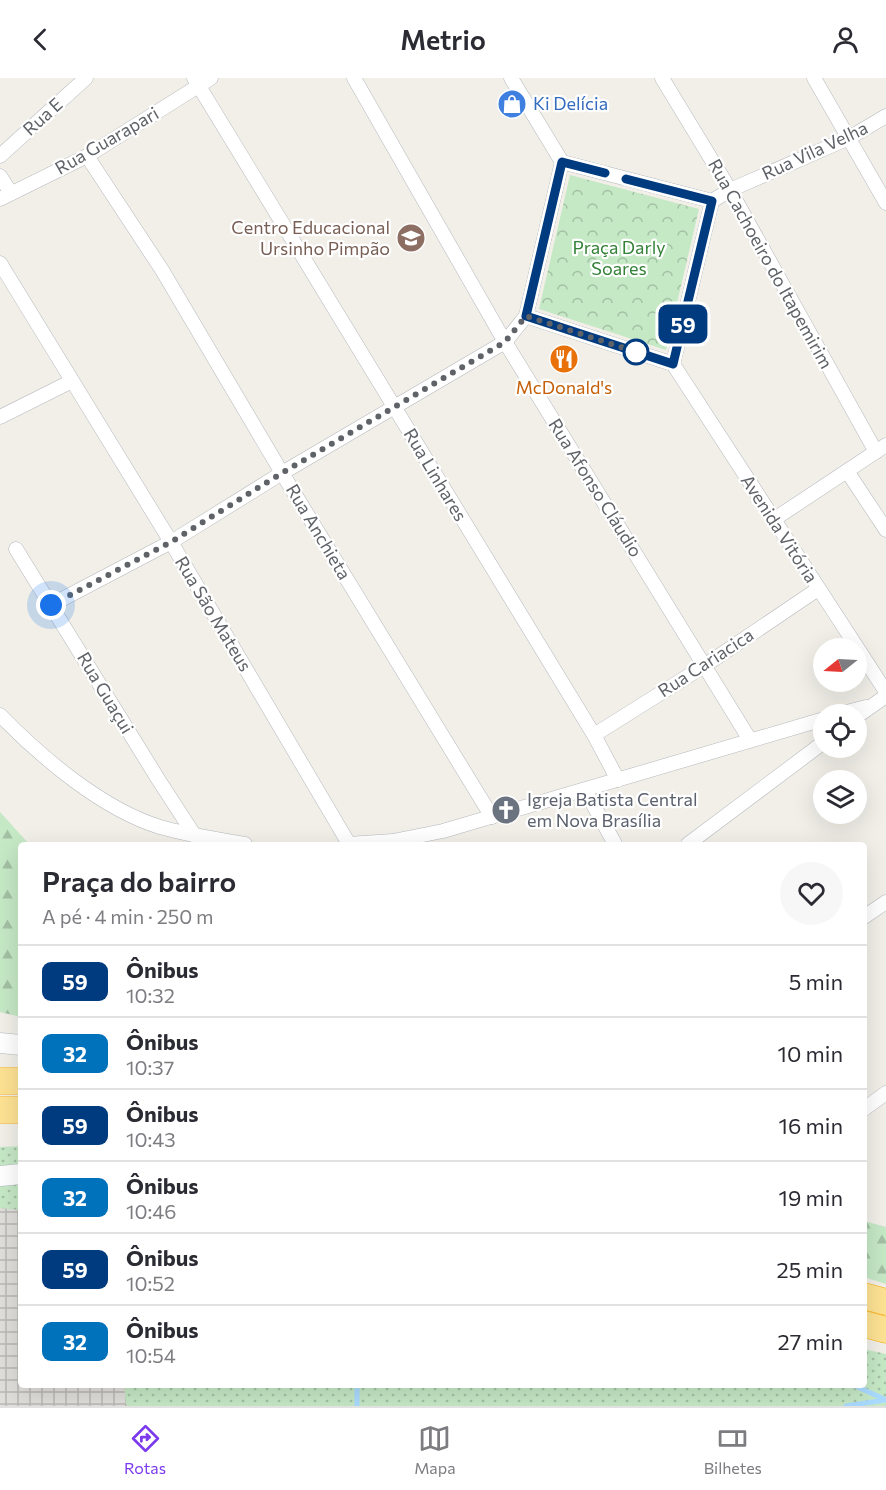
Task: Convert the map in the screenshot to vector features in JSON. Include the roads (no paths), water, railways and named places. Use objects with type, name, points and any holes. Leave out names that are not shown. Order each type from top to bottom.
[{"type":"highway","points":[[0,1081],[18,1081]]},
{"type":"highway","points":[[0,1110],[18,1110]]},
{"type":"highway","points":[[867,1297],[886,1302]]},
{"type":"highway","points":[[867,1325],[886,1330]]},
{"type":"street","name":"Rua E","points":[[0,156],[86,78]]},
{"type":"street","name":"Rua Afonso Cláudio","points":[[354,78],[505,342],[750,740]]},
{"type":"street","points":[[51,605],[171,542],[282,473],[505,342],[526,316],[562,162],[512,78]]},
{"type":"street","name":"Rua Cachoeiro do Itapemirim","points":[[662,78],[881,449]]},
{"type":"street","points":[[814,78],[886,203]]},
{"type":"street","name":"Rua Guarapari","points":[[5,196],[87,156],[201,81]]},
{"type":"street","name":"Rua Linhares","points":[[201,81],[394,408],[594,735],[618,780]]},
{"type":"street","name":"Rua Vila Velha","points":[[712,201],[730,190],[849,138],[886,116]]},
{"type":"street","name":"Rua Anchieta","points":[[87,156],[162,270],[282,473],[492,817]]},
{"type":"street","points":[[526,316],[673,364],[712,201],[562,162]]},
{"type":"street","points":[[0,176],[5,196]]},
{"type":"street","name":"Rua São Mateus","points":[[0,263],[171,542],[348,842]]},
{"type":"street","name":"Avenida Vitória","points":[[673,364],[886,694]]},
{"type":"street","points":[[0,417],[72,381]]},
{"type":"street","points":[[773,520],[881,449]]},
{"type":"street","points":[[847,471],[886,530]]},
{"type":"street","name":"Rua Guaçui","points":[[16,549],[195,836]]},
{"type":"street","name":"Rua Cariacica","points":[[594,735],[704,666],[818,589]]},
{"type":"street","points":[[867,709],[886,694]]},
{"type":"street","points":[[867,707],[871,706]]},
{"type":"street","points":[[0,715],[62,771],[120,810],[158,826],[195,836],[232,842]]},
{"type":"street","points":[[378,842],[443,831],[813,721]]},
{"type":"street","points":[[691,842],[813,750]]},
{"type":"street","points":[[585,790],[614,842]]},
{"type":"street","points":[[867,915],[886,902]]},
{"type":"street","points":[[0,1043],[18,1045]]},
{"type":"street","points":[[867,1107],[886,1093]]},
{"type":"street","points":[[0,1176],[18,1174]]},
{"type":"waterway","points":[[357,1388],[357,1406]]},
{"type":"waterway","points":[[860,1388],[884,1399]]},
{"type":"waterway","points":[[846,1406],[886,1400]]},
{"type":"place","name":"Ki Delícia","points":[[512,104]]},
{"type":"place","name":"Centro Educacional Ursinho Pimpão","points":[[411,238]]},
{"type":"place","name":"McDonald's","points":[[564,359]]},
{"type":"place","name":"Igreja Batista Central em Nova Brasília","points":[[506,810]]},
{"type":"park label","name":"Praça Darly Soares","points":[[619,258]]}]
